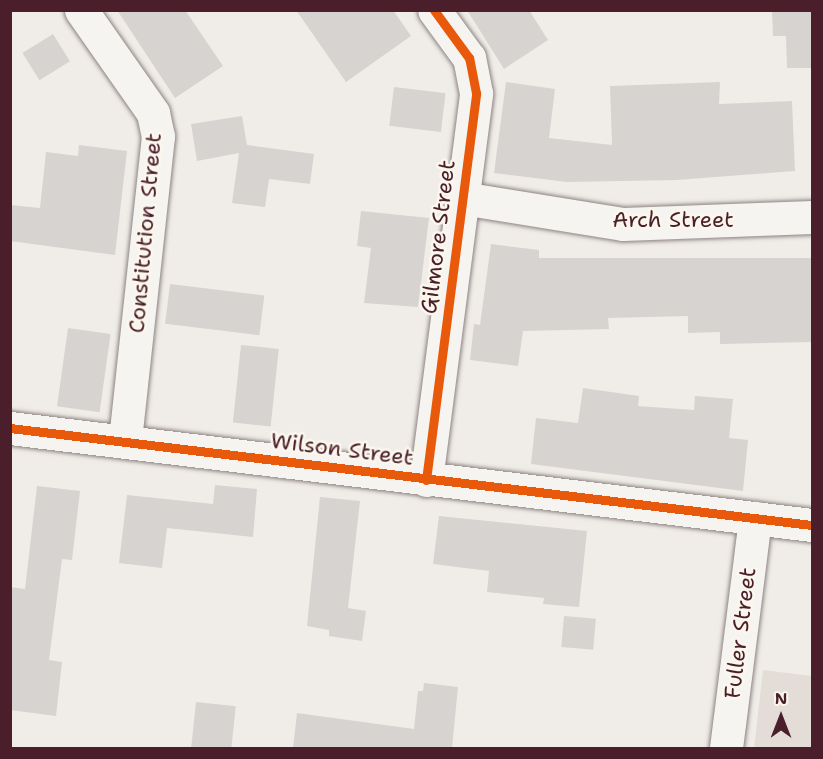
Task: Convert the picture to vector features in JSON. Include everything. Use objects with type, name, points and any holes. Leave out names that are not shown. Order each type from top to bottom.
[{"type":"street","name":"Constitution Street","points":[[81,10],[153,113],[158,136],[125,441]]},
{"type":"street","name":"Gilmore Street","points":[[426,480],[476,78],[469,58],[434,10]]},
{"type":"street","name":"Arch Street","points":[[462,198],[623,224],[813,217]]},
{"type":"street","name":"Wilson Street","points":[[10,428],[813,525]]},
{"type":"street","name":"Fuller Street","points":[[726,748],[755,518]]},
{"type":"shaded area","points":[[763,670],[812,676],[812,748],[754,748]]},
{"type":"building","points":[[117,10],[185,10],[223,66],[175,98]]},
{"type":"building","points":[[296,10],[393,10],[411,36],[346,82]]},
{"type":"building","points":[[467,10],[529,10],[548,40],[504,69]]},
{"type":"building","points":[[772,10],[813,10],[813,68],[787,68],[786,36],[773,36]]},
{"type":"building","points":[[53,34],[70,61],[39,80],[22,53]]},
{"type":"building","points":[[506,82],[555,89],[549,138],[612,145],[610,86],[720,82],[719,104],[792,101],[795,171],[677,180],[567,182],[494,173]]},
{"type":"building","points":[[394,87],[446,93],[441,132],[389,126]]},
{"type":"building","points":[[242,116],[247,145],[314,154],[310,184],[269,179],[265,207],[232,203],[239,153],[197,161],[191,124]]},
{"type":"building","points":[[79,145],[127,151],[115,255],[10,241],[10,205],[40,208],[46,152],[78,156]]},
{"type":"building","points":[[361,211],[429,218],[418,307],[364,303],[371,248],[357,246]]},
{"type":"building","points":[[491,244],[539,250],[539,258],[813,258],[813,342],[720,344],[720,332],[688,333],[688,316],[608,318],[609,329],[523,331],[518,366],[470,360],[474,324],[480,325]]},
{"type":"building","points":[[170,284],[264,296],[259,335],[165,324]]},
{"type":"building","points":[[68,328],[111,334],[100,412],[57,406]]},
{"type":"building","points":[[241,345],[279,349],[271,427],[233,423]]},
{"type":"building","points":[[583,388],[639,396],[638,406],[694,410],[695,396],[733,399],[729,438],[748,440],[743,491],[531,464],[536,418],[578,423]]},
{"type":"building","points":[[215,485],[257,489],[253,537],[167,528],[162,568],[119,563],[127,495],[213,504]]},
{"type":"building","points":[[37,486],[80,491],[72,560],[62,559],[49,660],[62,662],[56,716],[10,710],[10,587],[25,589]]},
{"type":"building","points":[[320,497],[360,501],[348,608],[366,611],[362,641],[329,636],[329,630],[307,626]]},
{"type":"building","points":[[439,516],[587,531],[579,607],[543,604],[544,598],[487,592],[489,571],[433,564]]},
{"type":"building","points":[[564,616],[596,619],[593,650],[561,647]]},
{"type":"building","points":[[424,683],[458,687],[452,748],[293,748],[297,713],[414,729],[418,691],[423,691]]},
{"type":"building","points":[[196,702],[236,706],[231,748],[191,748]]},
{"type":"cycle path","points":[[426,480],[476,93],[469,58],[434,10]]},
{"type":"cycle path","points":[[10,428],[812,525]]}]
